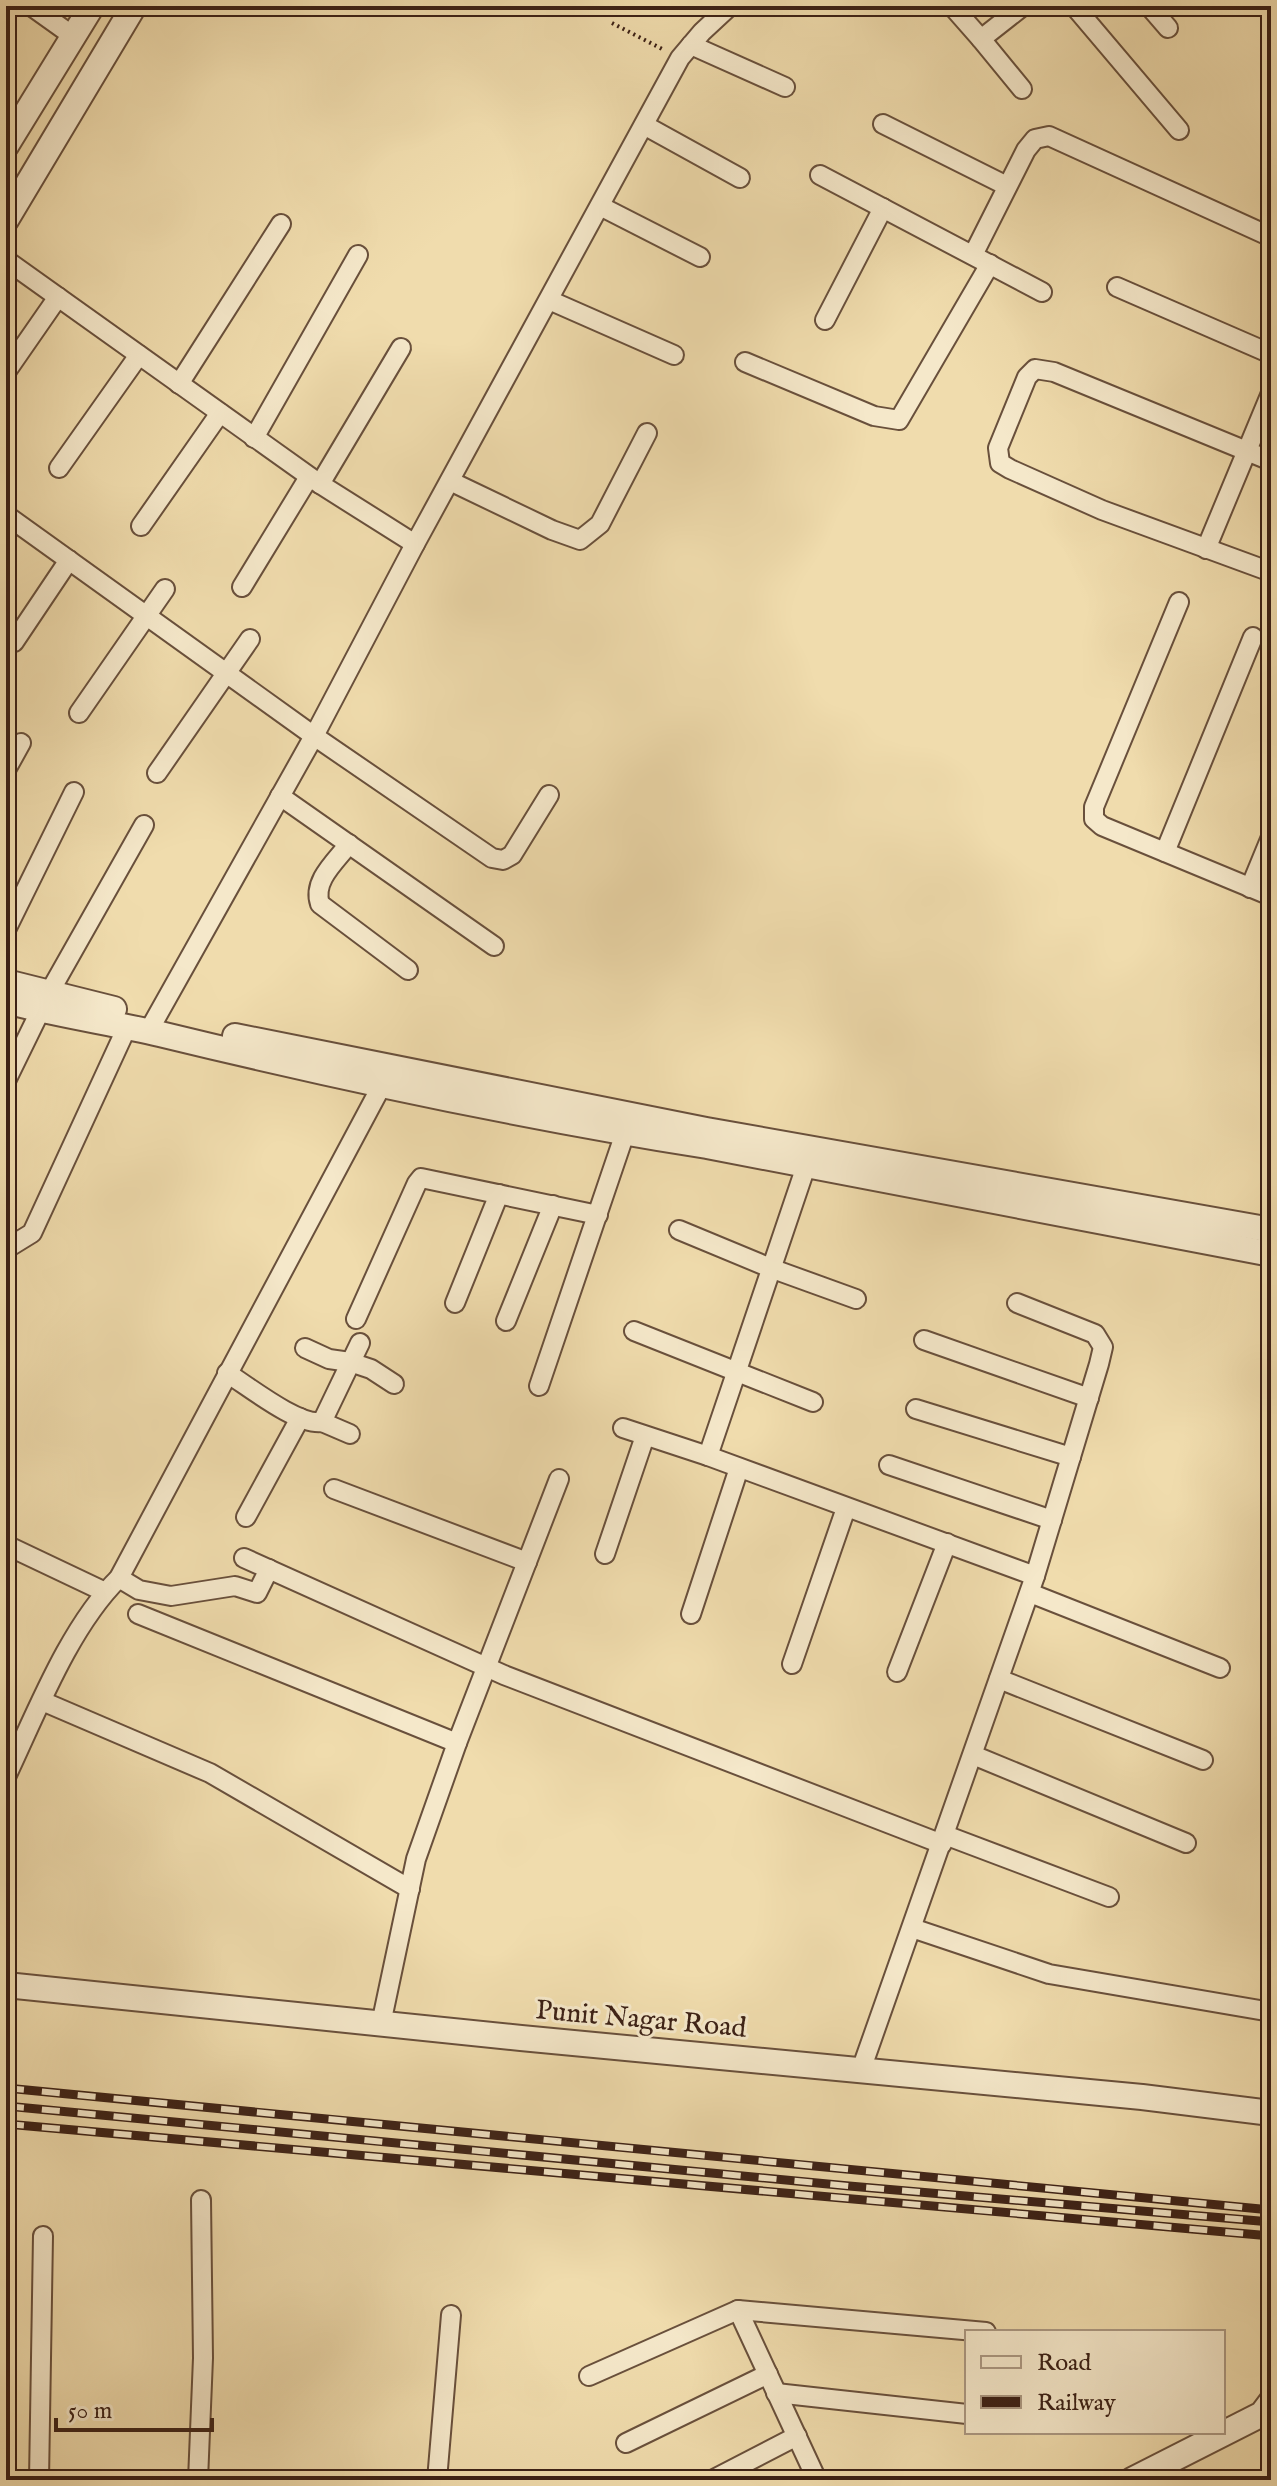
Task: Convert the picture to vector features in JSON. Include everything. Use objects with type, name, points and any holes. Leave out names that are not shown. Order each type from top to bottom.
[{"type":"street","points":[[31,6],[73,36]]},
{"type":"street","points":[[6,146],[92,6]]},
{"type":"street","points":[[6,220],[134,6]]},
{"type":"street","points":[[6,1249],[32,1233],[144,1026],[314,736],[415,544],[686,51],[730,6]]},
{"type":"street","points":[[952,6],[1022,89]]},
{"type":"street","points":[[981,39],[1023,6]]},
{"type":"street","points":[[1074,6],[1179,130]]},
{"type":"street","points":[[1149,6],[1168,28]]},
{"type":"street","points":[[686,51],[785,87]]},
{"type":"street","points":[[883,124],[1007,186]]},
{"type":"street","points":[[644,125],[740,178]]},
{"type":"street","points":[[973,255],[1026,150],[1035,139],[1049,136],[1271,237]]},
{"type":"street","points":[[820,175],[1042,292]]},
{"type":"street","points":[[600,206],[700,257]]},
{"type":"street","points":[[825,320],[883,208]]},
{"type":"street","points":[[179,384],[281,224]]},
{"type":"street","points":[[254,438],[358,255]]},
{"type":"street","points":[[6,260],[314,481],[415,544]]},
{"type":"street","points":[[745,362],[874,416],[899,420],[990,264]]},
{"type":"street","points":[[1117,287],[1271,354]]},
{"type":"street","points":[[6,372],[58,297]]},
{"type":"street","points":[[549,300],[674,355]]},
{"type":"street","points":[[242,587],[401,348]]},
{"type":"street","points":[[59,468],[139,355]]},
{"type":"street","points":[[1271,461],[1054,372],[1035,369],[1027,377],[998,448],[1000,463],[1010,469],[1102,510],[1271,572]]},
{"type":"street","points":[[1206,549],[1271,393]]},
{"type":"street","points":[[141,526],[220,413]]},
{"type":"street","points":[[450,481],[552,530],[580,540],[600,524],[647,433]]},
{"type":"street","points":[[6,515],[314,736],[492,858],[503,860],[512,855],[549,795]]},
{"type":"street","points":[[14,642],[69,560]]},
{"type":"street","points":[[79,713],[165,589]]},
{"type":"street","points":[[1179,602],[1094,807],[1094,819],[1102,826],[1271,896]]},
{"type":"street","points":[[1165,852],[1253,637]]},
{"type":"street","points":[[157,773],[250,639]]},
{"type":"street","points":[[6,770],[21,743]]},
{"type":"street","points":[[6,930],[74,792]]},
{"type":"street","points":[[280,796],[494,946]]},
{"type":"street","points":[[6,1081],[45,1002],[144,825]]},
{"type":"street","points":[[1250,888],[1271,837]]},
{"type":"street","points":[[349,844],[320,882],[316,893],[320,904],[408,970]]},
{"type":"street","points":[[6,982],[45,1002]]},
{"type":"street","points":[[6,1001],[45,1002],[384,1076],[625,1133],[1271,1254]]},
{"type":"street","points":[[384,1076],[692,1127],[1271,1230]]},
{"type":"street","points":[[6,1777],[85,1619],[119,1578],[384,1076]]},
{"type":"street","points":[[539,1386],[625,1133]]},
{"type":"street","points":[[708,1456],[806,1166]]},
{"type":"street","points":[[356,1319],[421,1178],[598,1215]]},
{"type":"street","points":[[455,1303],[499,1194]]},
{"type":"street","points":[[506,1321],[553,1205]]},
{"type":"street","points":[[679,1230],[856,1299]]},
{"type":"street","points":[[861,2070],[1032,1584],[1103,1347],[1095,1334],[1017,1303]]},
{"type":"street","points":[[634,1331],[813,1402]]},
{"type":"street","points":[[924,1340],[1089,1398]]},
{"type":"street","points":[[322,1422],[360,1343]]},
{"type":"street","points":[[305,1348],[329,1359],[371,1369],[394,1384]]},
{"type":"street","points":[[227,1373],[300,1418],[312,1423],[322,1422],[350,1434]]},
{"type":"street","points":[[916,1409],[1071,1457]]},
{"type":"street","points":[[246,1517],[300,1418]]},
{"type":"street","points":[[623,1428],[947,1543],[1220,1668]]},
{"type":"street","points":[[605,1554],[645,1436]]},
{"type":"street","points":[[889,1465],[1052,1520]]},
{"type":"street","points":[[691,1614],[739,1468]]},
{"type":"street","points":[[381,2024],[416,1859],[457,1743],[559,1479]]},
{"type":"street","points":[[334,1489],[527,1562]]},
{"type":"street","points":[[792,1664],[846,1508]]},
{"type":"street","points":[[897,1672],[947,1543]]},
{"type":"street","points":[[6,1545],[105,1592]]},
{"type":"street","points":[[244,1558],[504,1675],[943,1839],[1109,1897]]},
{"type":"street","points":[[119,1578],[139,1590],[171,1596],[235,1586],[257,1593],[269,1569]]},
{"type":"street","points":[[159,1594],[147,1618],[457,1743]]},
{"type":"street","points":[[999,1679],[1203,1760]]},
{"type":"street","points":[[42,1701],[210,1773],[410,1889]]},
{"type":"street","points":[[973,1755],[1186,1843]]},
{"type":"street","points":[[912,1928],[1049,1974],[1271,2012]]},
{"type":"street","name":"Punit Nagar Road","points":[[6,1985],[1142,2097],[1271,2113]]},
{"type":"street","points":[[198,2480],[203,2358],[201,2200]]},
{"type":"street","points":[[39,2480],[43,2236]]},
{"type":"street","points":[[738,2310],[817,2480]]},
{"type":"street","points":[[589,2376],[738,2310],[965,2330]]},
{"type":"street","points":[[437,2480],[451,2315]]},
{"type":"street","points":[[626,2443],[768,2374]]},
{"type":"street","points":[[776,2393],[965,2414]]},
{"type":"street","points":[[1225,2433],[1262,2414],[1271,2402]]},
{"type":"street","points":[[1132,2480],[1223,2434]]},
{"type":"street","points":[[712,2480],[797,2436]]},
{"type":"path","points":[[612,23],[686,51]]},
{"type":"railway","points":[[6,2088],[1271,2210]]},
{"type":"railway","points":[[6,2106],[849,2186],[1271,2222]]},
{"type":"railway","points":[[6,2124],[1271,2236]]}]
